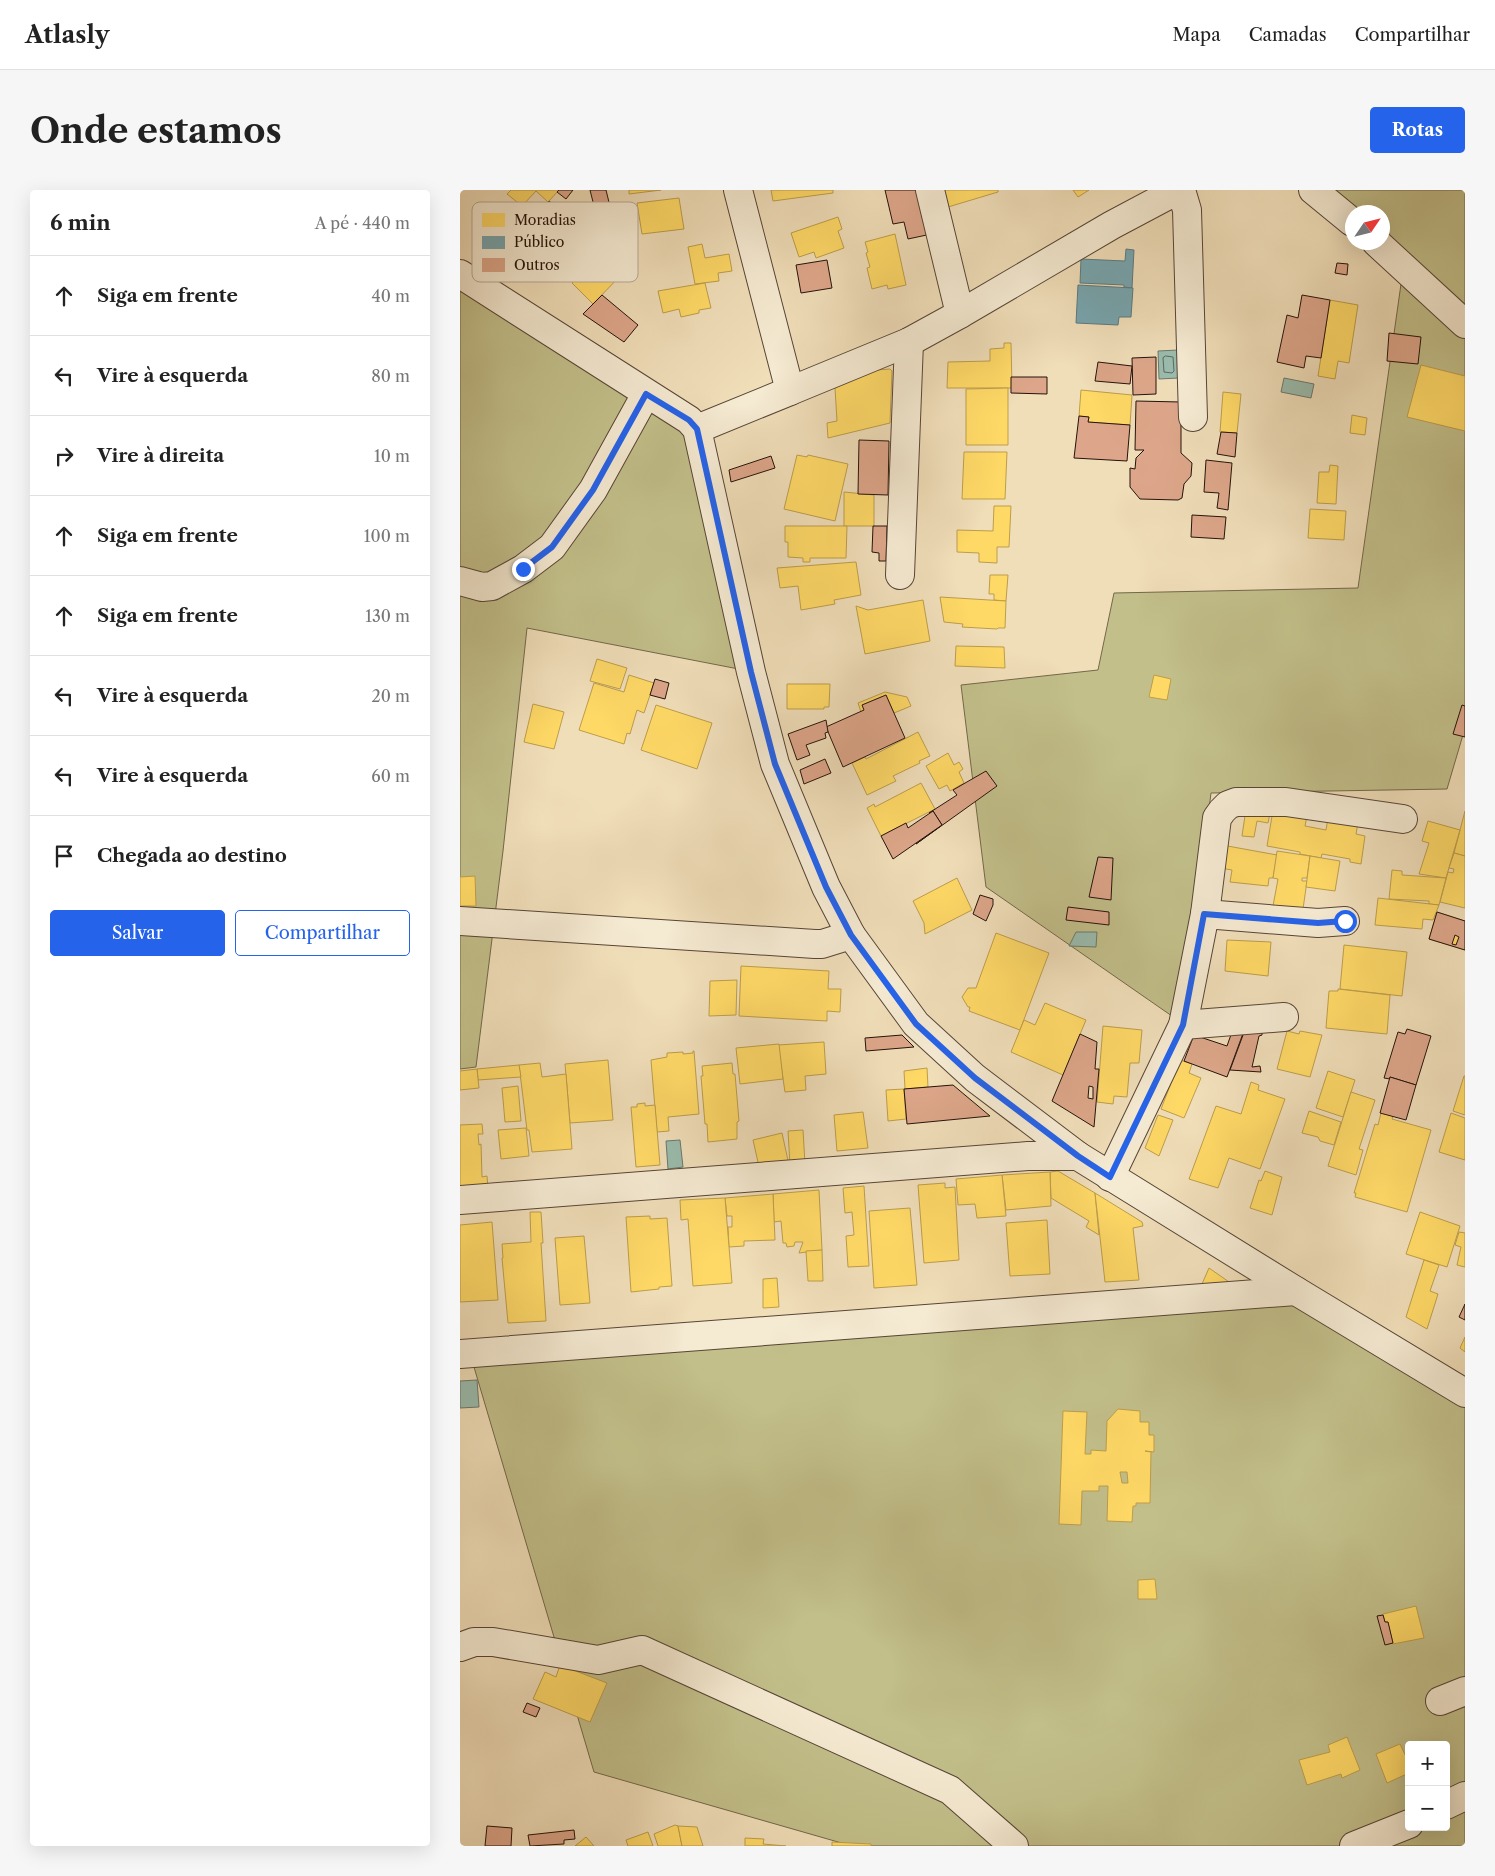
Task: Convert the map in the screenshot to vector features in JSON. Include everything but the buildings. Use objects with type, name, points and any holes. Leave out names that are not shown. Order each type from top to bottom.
[{"type":"street","points":[[738,190],[790,391]]},
{"type":"street","points":[[930,190],[960,314]]},
{"type":"street","points":[[697,429],[909,342],[1112,225],[1180,190],[1187,210],[1193,418]]},
{"type":"street","points":[[1312,190],[1345,216]]},
{"type":"street","points":[[1385,250],[1465,324]]},
{"type":"street","points":[[460,274],[472,282]]},
{"type":"street","points":[[472,282],[689,420],[697,429],[751,672],[775,764],[826,887],[851,935],[916,1024],[975,1078],[1078,1156],[1465,1393]]},
{"type":"street","points":[[900,575],[909,342]]},
{"type":"street","points":[[460,581],[471,585],[492,586],[523,569],[552,547],[593,490],[646,394]]},
{"type":"street","points":[[1110,1177],[1183,1025],[1204,914],[1217,818],[1222,811],[1228,805],[1236,802],[1286,802],[1403,819]]},
{"type":"street","points":[[1204,914],[1318,923],[1345,921]]},
{"type":"street","points":[[460,920],[815,944],[822,944],[851,935]]},
{"type":"street","points":[[1183,1025],[1284,1017]]},
{"type":"street","points":[[460,1200],[1028,1156],[1078,1156]]},
{"type":"street","points":[[460,1354],[1296,1291]]},
{"type":"street","points":[[460,1648],[474,1642],[493,1642],[598,1660],[642,1650],[950,1790],[1014,1846]]},
{"type":"street","points":[[1440,1701],[1465,1691]]},
{"type":"street","points":[[1450,1803],[1465,1796]]},
{"type":"street","points":[[1354,1846],[1405,1826]]},
{"type":"shaded area","points":[[1310,190],[1465,190],[1465,728],[1447,789],[1211,793],[1182,1023],[986,887],[961,685],[1098,670],[1114,593],[1358,588],[1402,277],[1387,250],[1390,250],[1390,205],[1345,205],[1345,208]]},
{"type":"shaded area","points":[[460,289],[695,430],[749,671],[527,628],[503,851],[476,1067],[460,1069]]},
{"type":"shaded area","points":[[1285,1292],[1465,1400],[1465,1846],[852,1846],[594,1772],[471,1357]]},
{"type":"water","points":[[1178,350],[1179,378],[1159,379],[1158,351]]},
{"type":"water","points":[[1284,378],[1314,384],[1311,398],[1281,392]]},
{"type":"water","points":[[1076,932],[1097,932],[1096,947],[1069,946]]},
{"type":"water","points":[[680,1140],[683,1167],[668,1169],[666,1141]]},
{"type":"water","points":[[477,1380],[479,1407],[460,1408],[460,1381]]},
{"type":"route","points":[[523,569],[552,547],[593,490],[646,394],[689,420],[700,436],[751,672],[775,764],[826,887],[851,935],[916,1024],[975,1078],[1078,1156],[1110,1177],[1183,1025],[1204,914],[1318,923],[1345,921]]}]
